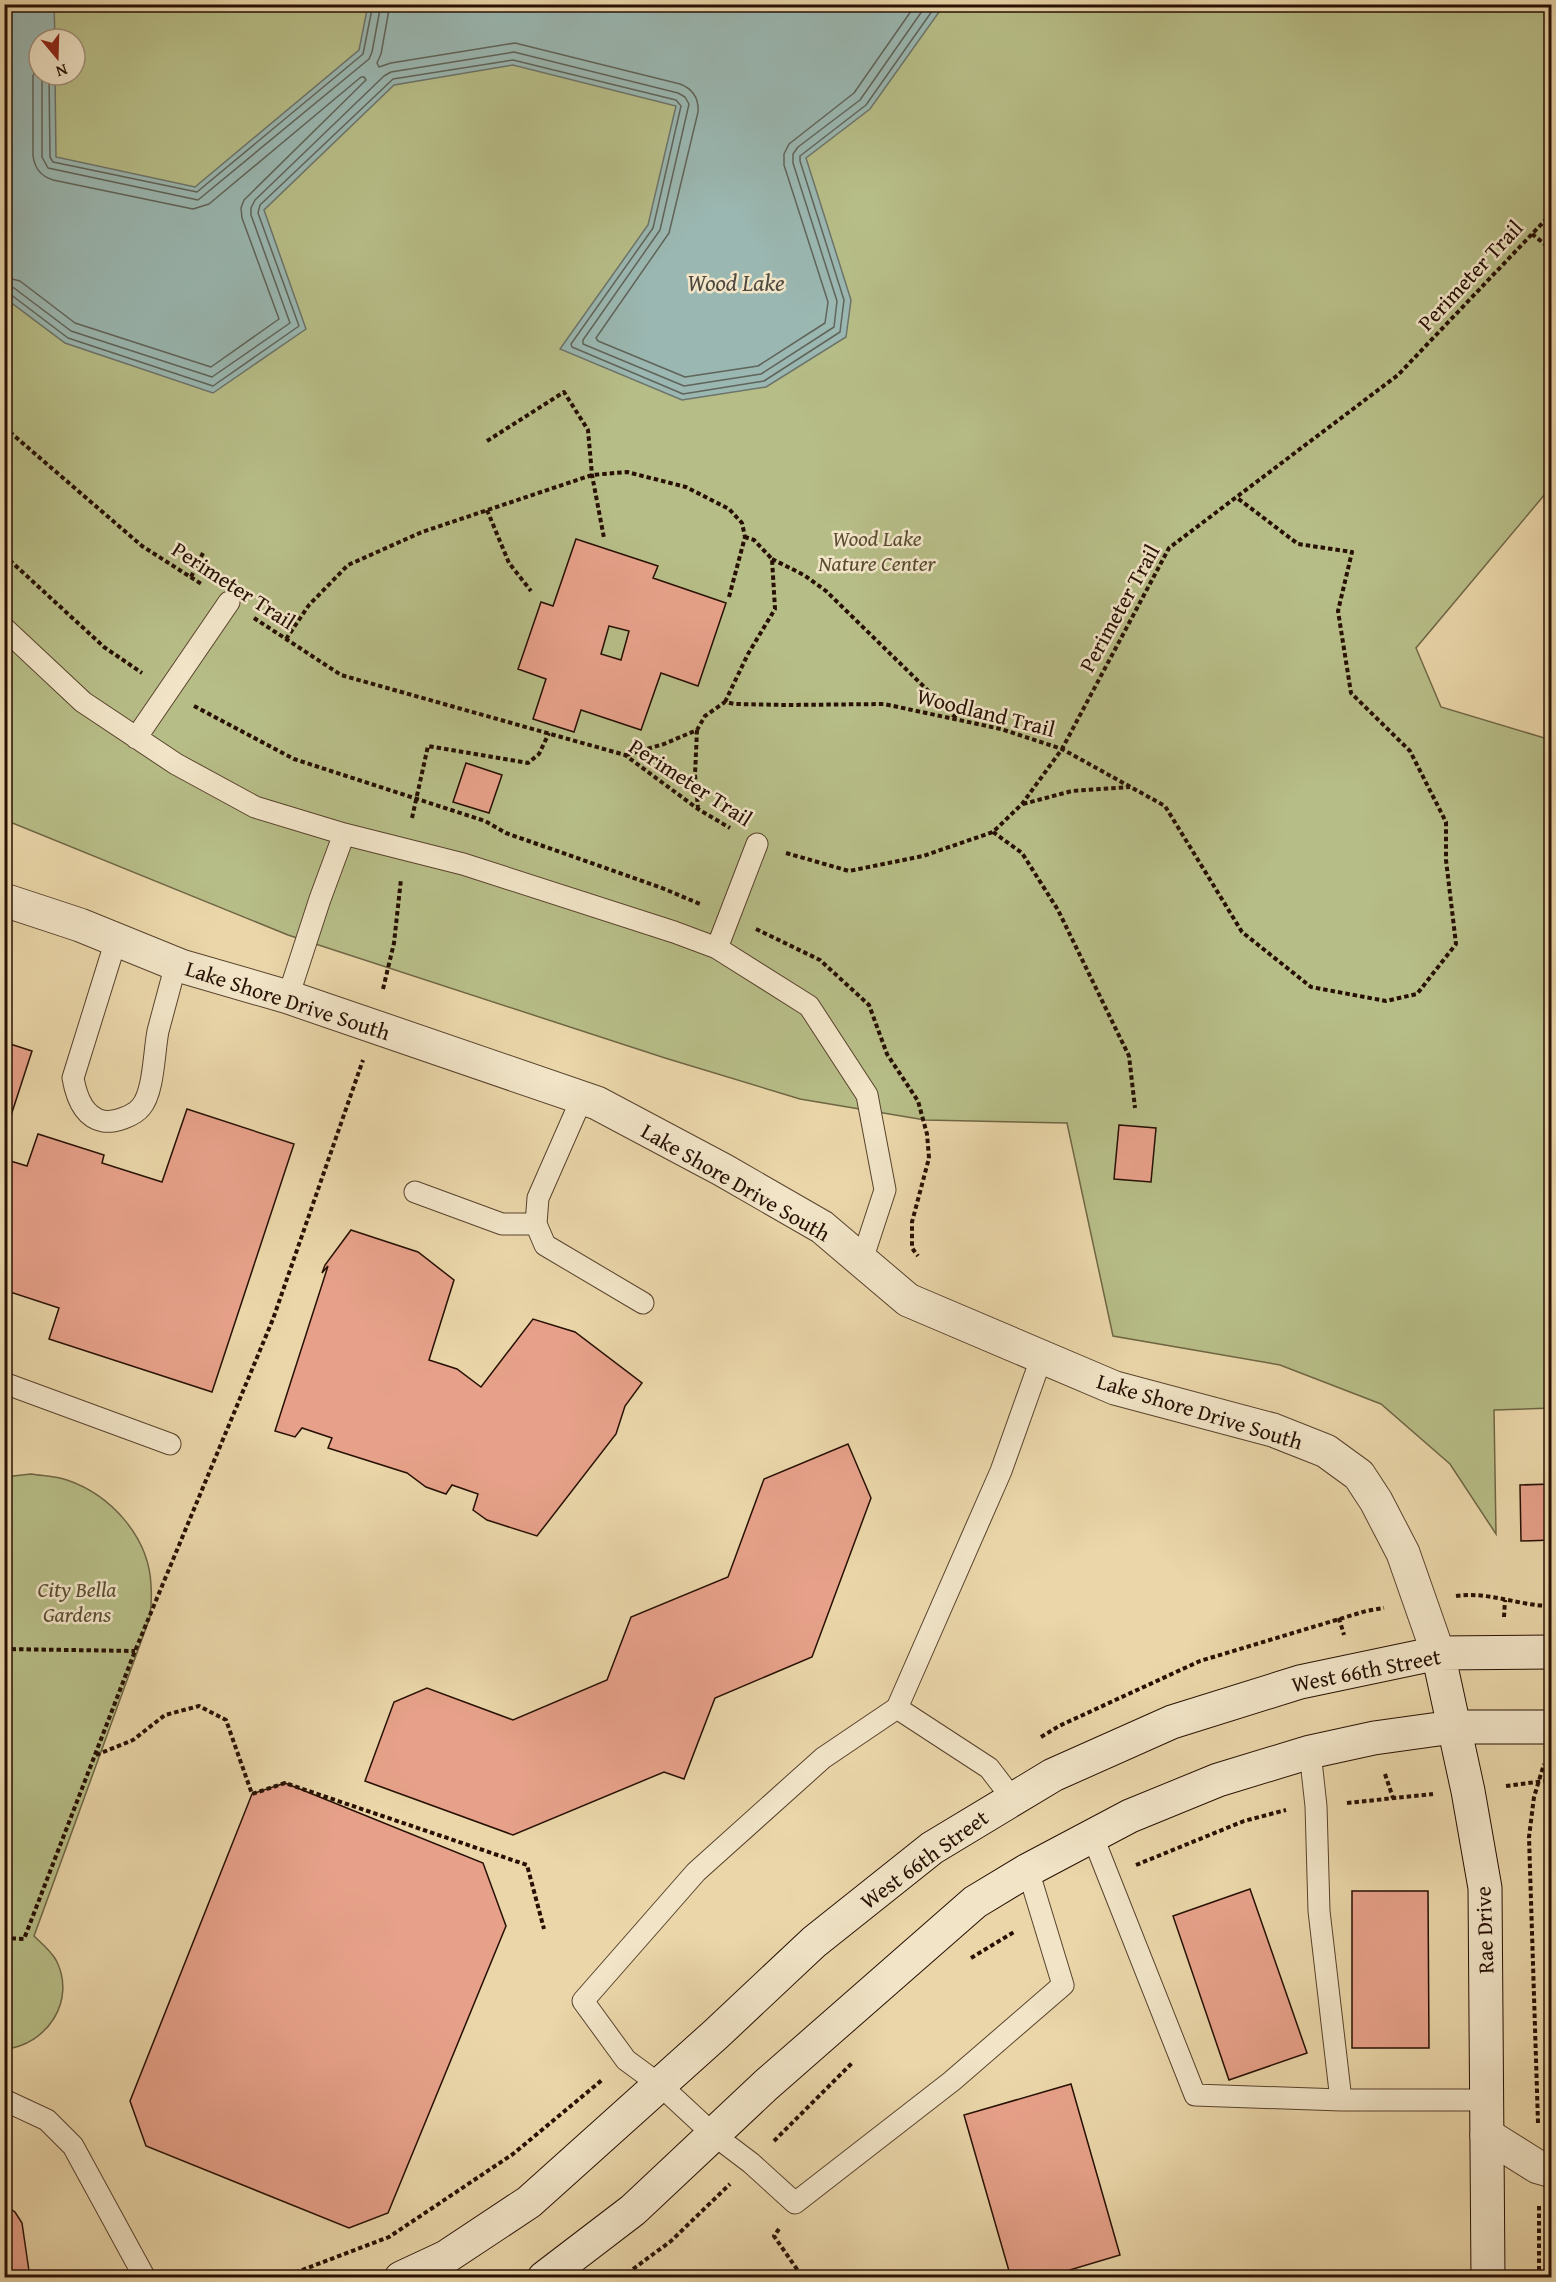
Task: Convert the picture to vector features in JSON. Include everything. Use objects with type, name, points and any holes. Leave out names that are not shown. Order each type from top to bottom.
[{"type":"main road","name":"Lake Shore Drive South","points":[[4,900],[80,925],[176,964],[288,997],[597,1103],[723,1170],[822,1227],[908,1299],[1115,1388],[1273,1430],[1326,1451],[1359,1475],[1376,1501],[1403,1553],[1438,1653],[1453,1727]]},
{"type":"main road","name":"West 66th Street","points":[[401,2277],[446,2256],[529,2202],[660,2085],[814,1942],[932,1848],[1053,1774],[1172,1722],[1300,1682],[1438,1653],[1551,1652]]},
{"type":"main road","points":[[544,2277],[633,2210],[766,2085],[975,1902],[1028,1870],[1130,1816],[1218,1780],[1311,1752],[1374,1738],[1453,1727],[1551,1727]]},
{"type":"main road","name":"Rae Drive","points":[[1453,1727],[1468,1791],[1485,1888],[1488,2277]]},
{"type":"main road","points":[[1487,2135],[1538,2167],[1551,2171]]},
{"type":"lane","points":[[136,738],[229,602]]},
{"type":"lane","points":[[4,628],[83,702],[176,765],[255,807],[344,834],[463,864],[674,932],[717,948],[809,1006],[867,1095],[885,1190],[862,1260]]},
{"type":"lane","points":[[288,997],[344,834]]},
{"type":"lane","points":[[717,948],[757,844]]},
{"type":"lane","points":[[116,940],[73,1078],[77,1099],[90,1114],[103,1121],[122,1119],[141,1108],[147,1096],[158,1033],[176,964]]},
{"type":"lane","points":[[582,1098],[538,1198],[536,1224],[545,1245],[643,1303]]},
{"type":"lane","points":[[415,1192],[502,1224],[536,1224]]},
{"type":"lane","points":[[1028,1870],[1063,1985],[952,2081],[795,2203],[751,2163],[714,2135],[660,2085],[626,2060],[583,2001],[696,1872],[823,1758],[897,1708],[1001,1471],[1042,1356]]},
{"type":"lane","points":[[4,1383],[170,1444]]},
{"type":"lane","points":[[897,1708],[989,1768],[1012,1798]]},
{"type":"lane","points":[[1311,1752],[1316,1806],[1319,1911],[1341,2100]]},
{"type":"lane","points":[[1092,1836],[1195,2095],[1341,2100],[1488,2100]]},
{"type":"lane","points":[[4,2100],[47,2120],[73,2146],[145,2277]]},
{"type":"path","name":"Perimeter Trail","points":[[4,426],[142,546],[342,675],[625,755],[698,808],[757,844],[849,871],[923,856],[993,832],[1022,804],[1062,749],[1169,548],[1398,375],[1551,213]]},
{"type":"path","points":[[1532,234],[1551,250]]},
{"type":"path","points":[[487,441],[564,392],[588,430],[592,475],[604,538]]},
{"type":"path","points":[[286,639],[309,605],[348,565],[422,532],[592,475],[627,472],[686,487],[729,509],[742,523],[745,537],[729,597]]},
{"type":"path","name":"Woodland Trail","points":[[725,702],[884,704],[1001,729],[1062,749],[1165,806],[1242,932],[1311,987],[1386,1001],[1417,994],[1456,944],[1446,860],[1446,822],[1410,751],[1351,693],[1338,611],[1352,552],[1298,544],[1236,497]]},
{"type":"path","points":[[487,510],[509,563],[531,591]]},
{"type":"path","points":[[745,537],[754,540],[772,559],[804,575],[826,591],[958,720]]},
{"type":"path","points":[[191,578],[203,553]]},
{"type":"path","points":[[698,808],[695,775],[697,730],[705,716],[725,702],[748,654],[775,609],[772,559]]},
{"type":"path","points":[[625,755],[664,744],[697,730]]},
{"type":"path","points":[[4,1938],[24,1939],[135,1651],[273,1319],[375,1026],[394,943],[405,850],[428,746],[528,763],[539,754],[549,734]]},
{"type":"path","points":[[1022,804],[1072,791],[1131,787]]},
{"type":"path","points":[[993,832],[1022,853],[1058,910],[1129,1056],[1135,1108]]},
{"type":"path","points":[[1474,1593],[1535,1606],[1551,1606]]},
{"type":"path","points":[[4,1650],[135,1651]]},
{"type":"path","points":[[95,1755],[133,1740],[165,1715],[199,1706],[226,1720],[252,1794],[285,1783],[527,1865],[544,1929]]},
{"type":"path","points":[[1519,1784],[1551,1780]]},
{"type":"path","points":[[1538,2128],[1529,1837],[1534,1797],[1540,1781]]},
{"type":"path","points":[[1110,1879],[1151,1858],[1245,1821],[1293,1808],[1424,1795]]},
{"type":"path","points":[[969,1959],[1042,1916]]},
{"type":"path","points":[[621,2277],[671,2241],[854,2061]]},
{"type":"path","points":[[795,2203],[774,2236],[803,2277]]},
{"type":"path","points":[[1539,2213],[1539,2277]]},
{"type":"green space","name":"Wood Lake Nature Center","points":[[4,5],[1551,5],[1551,487],[1416,648],[1441,707],[1551,740],[1551,1408],[1494,1410],[1496,1534],[1450,1464],[1381,1404],[1280,1365],[1113,1336],[1067,1123],[925,1120],[800,1099],[665,1058],[288,935],[5,820]]},
{"type":"green space","name":"City Bella Gardens","points":[[31,1474],[63,1479],[83,1487],[112,1507],[125,1520],[143,1550],[149,1567],[151,1601],[150,1617],[34,1936],[49,1950],[62,1975],[63,1990],[60,2005],[45,2030],[34,2039],[20,2046],[5,2049],[4,1477]]},
{"type":"water","name":"Wood Lake","points":[[4,5],[54,5],[55,27],[27,27],[27,87],[55,87],[56,157],[195,187],[359,50],[368,5],[944,5],[870,109],[806,158],[851,300],[846,337],[766,387],[682,400],[560,349],[648,225],[676,106],[513,65],[394,85],[264,210],[306,329],[213,393],[65,343],[5,298]]},
{"type":"building","points":[[576,539],[658,566],[653,578],[726,603],[698,686],[661,673],[641,730],[581,710],[574,732],[533,719],[546,679],[518,669],[541,602],[553,606]],"holes":[[[609,626],[629,631],[621,660],[601,654]]]},
{"type":"building","points":[[466,763],[502,775],[489,813],[453,802]]},
{"type":"building","points":[[4,1042],[32,1051],[4,1137]]},
{"type":"building","points":[[187,1109],[294,1144],[212,1392],[49,1339],[59,1308],[4,1290],[4,1159],[27,1166],[38,1134],[104,1155],[102,1163],[162,1182]]},
{"type":"building","points":[[1119,1125],[1156,1128],[1151,1182],[1114,1179]]},
{"type":"building","points":[[351,1230],[418,1252],[454,1280],[429,1360],[457,1369],[481,1387],[533,1319],[575,1332],[642,1383],[625,1406],[616,1434],[537,1536],[487,1520],[473,1510],[478,1494],[452,1485],[446,1494],[426,1487],[407,1473],[328,1448],[332,1438],[302,1428],[295,1437],[275,1431],[328,1266],[322,1273],[325,1265]]},
{"type":"building","points":[[848,1444],[871,1498],[812,1657],[715,1698],[684,1779],[664,1772],[513,1835],[365,1781],[394,1702],[427,1688],[513,1720],[607,1680],[631,1617],[728,1577],[764,1479]]},
{"type":"building","points":[[1552,1484],[1552,1540],[1521,1541],[1520,1485]]},
{"type":"building","points":[[285,1783],[483,1863],[506,1926],[388,2213],[349,2228],[146,2146],[130,2101],[252,1794]]},
{"type":"building","points":[[1250,1889],[1307,2053],[1229,2080],[1173,1916]]},
{"type":"building","points":[[1352,1891],[1428,1891],[1429,2048],[1352,2048]]},
{"type":"building","points":[[1071,2084],[1120,2255],[1043,2278],[1011,2278],[964,2115]]},
{"type":"building","points":[[4,2204],[15,2212],[22,2223],[30,2278],[4,2278]]}]
